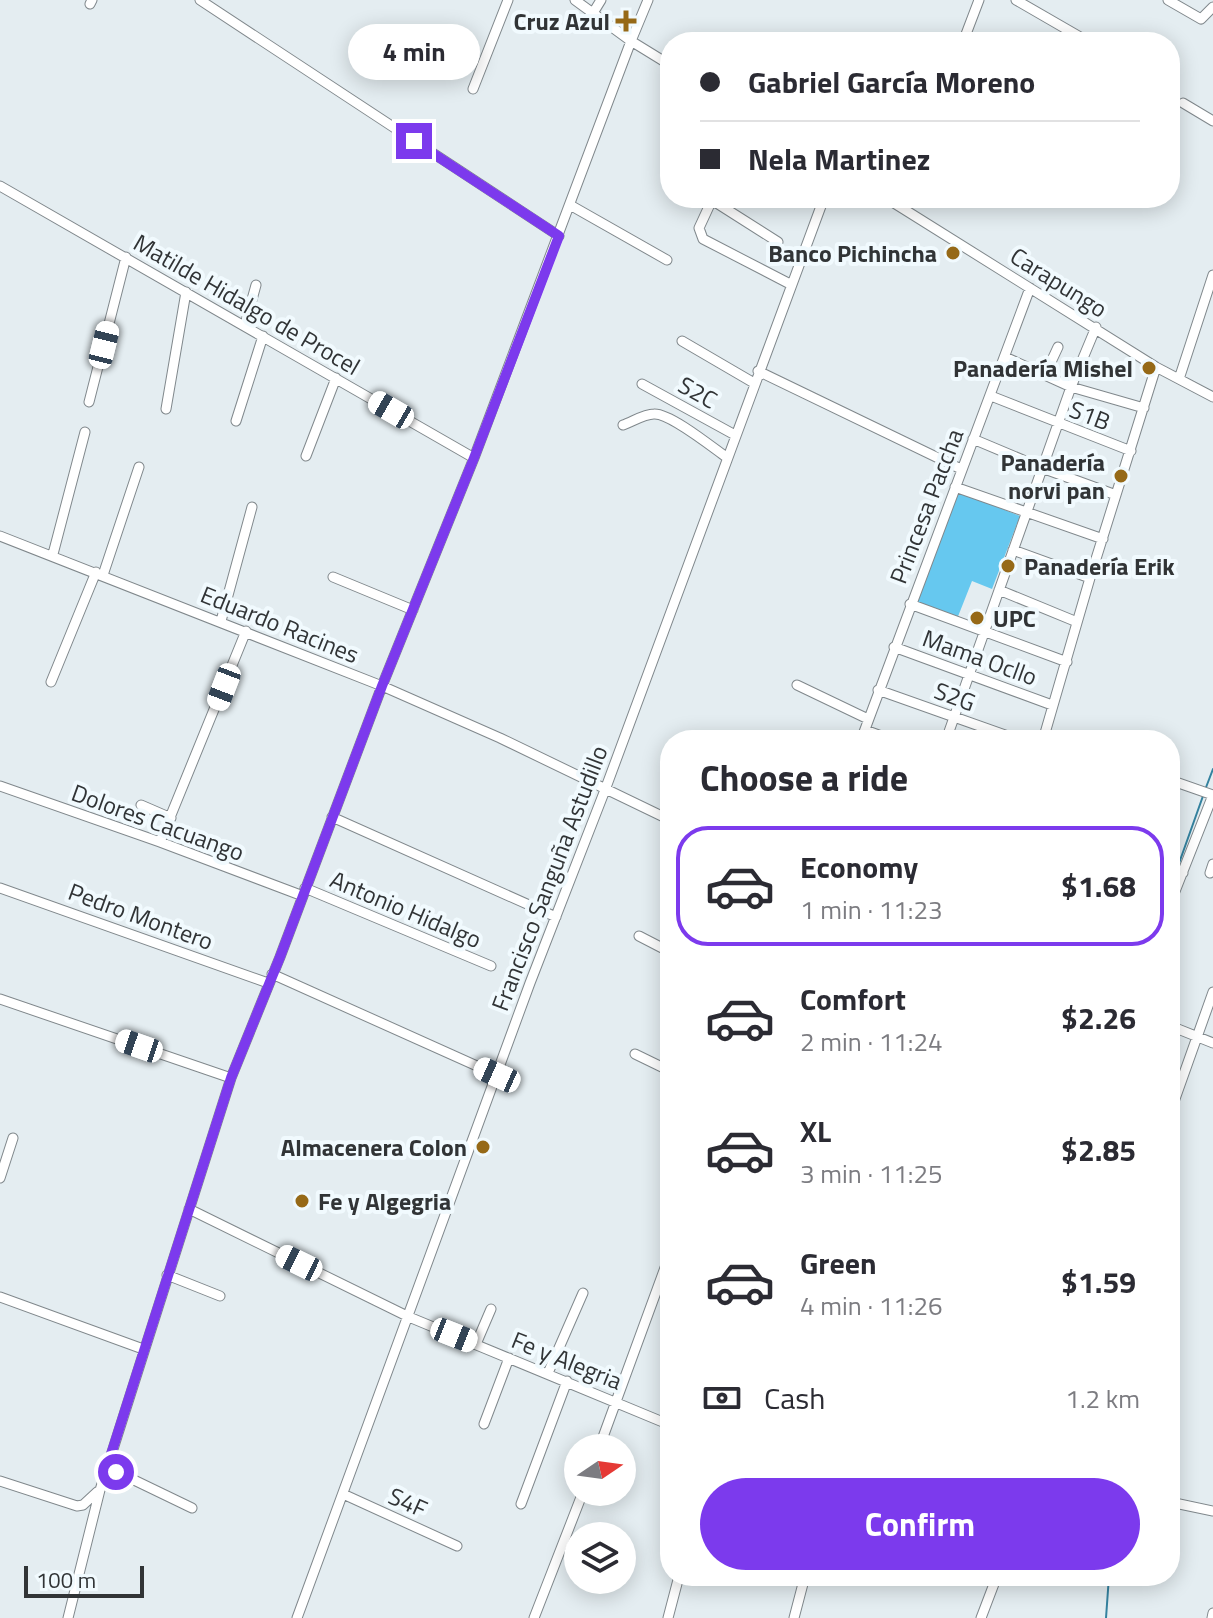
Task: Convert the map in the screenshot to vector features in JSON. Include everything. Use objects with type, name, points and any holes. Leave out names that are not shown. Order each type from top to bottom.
[{"type":"street","points":[[200,0],[559,236]]},
{"type":"street","points":[[473,89],[508,0]]},
{"type":"street","points":[[575,0],[660,59]]},
{"type":"street","points":[[593,13],[601,0]]},
{"type":"street","points":[[68,1618],[100,1490],[231,1078],[382,686],[474,458],[648,0]]},
{"type":"street","points":[[967,32],[979,0]]},
{"type":"street","points":[[1016,0],[1071,32]]},
{"type":"street","points":[[1168,0],[1201,19],[1213,7]]},
{"type":"street","points":[[1183,103],[1213,121]]},
{"type":"street","name":"Matilde Hidalgo de Procel","points":[[0,186],[474,458]]},
{"type":"street","points":[[570,205],[667,260]]},
{"type":"street","points":[[706,208],[699,228],[703,239],[790,284]]},
{"type":"street","points":[[724,208],[778,242]]},
{"type":"street","name":"Francisco Sanguña Astudillo","points":[[297,1618],[820,208]]},
{"type":"street","name":"Carapungo","points":[[902,208],[1156,367],[1213,397]]},
{"type":"street","points":[[89,402],[126,257]]},
{"type":"street","points":[[1179,379],[1213,275]]},
{"type":"street","points":[[245,325],[256,285]]},
{"type":"street","name":"Princesa Paccha","points":[[865,730],[1030,288]]},
{"type":"street","points":[[166,409],[186,292]]},
{"type":"street","points":[[949,730],[1071,387],[1096,327]]},
{"type":"street","points":[[236,421],[263,336]]},
{"type":"street","points":[[682,341],[754,383]]},
{"type":"street","points":[[1045,375],[1058,347]]},
{"type":"street","points":[[1005,357],[1071,387],[1144,408]]},
{"type":"street","points":[[1046,730],[1156,367]]},
{"type":"street","points":[[758,371],[961,469]]},
{"type":"street","points":[[306,456],[336,378]]},
{"type":"street","name":"S2C","points":[[642,384],[735,435]]},
{"type":"street","name":"S1B","points":[[991,396],[1131,451]]},
{"type":"street","points":[[623,425],[652,414],[660,415],[687,429],[726,457]]},
{"type":"street","points":[[53,554],[85,432]]},
{"type":"street","points":[[973,439],[1116,495]]},
{"type":"street","points":[[51,682],[99,573],[139,467]]},
{"type":"street","points":[[955,487],[1103,539]]},
{"type":"street","points":[[221,621],[252,507]]},
{"type":"street","name":"Eduardo Racines","points":[[0,536],[53,554],[382,686],[500,738],[660,815]]},
{"type":"street","points":[[1013,550],[1090,578]]},
{"type":"street","points":[[333,577],[413,610]]},
{"type":"street","points":[[999,590],[1077,622]]},
{"type":"street","points":[[910,604],[1067,662]]},
{"type":"street","points":[[160,842],[246,631]]},
{"type":"street","name":"Mama Ocllo","points":[[894,647],[1052,705]]},
{"type":"street","points":[[797,685],[868,719]]},
{"type":"street","name":"S2G","points":[[878,690],[954,717],[979,730]]},
{"type":"street","points":[[1180,783],[1213,795],[1180,880]]},
{"type":"street","name":"Dolores Cacuango","points":[[0,786],[304,892]]},
{"type":"street","points":[[141,805],[171,818]]},
{"type":"street","points":[[332,817],[556,917]]},
{"type":"street","name":"Pedro Montero","points":[[0,888],[270,979],[497,1075]]},
{"type":"street","name":"Antonio Hidalgo","points":[[304,892],[491,966]]},
{"type":"street","points":[[639,936],[660,947]]},
{"type":"street","points":[[1180,1086],[1213,992]]},
{"type":"street","points":[[0,999],[231,1078]]},
{"type":"street","points":[[1180,1030],[1213,1043]]},
{"type":"street","points":[[635,1054],[660,1066]]},
{"type":"street","points":[[0,1178],[13,1138]]},
{"type":"street","name":"Fe y Alegria","points":[[189,1209],[409,1317],[660,1421]]},
{"type":"street","points":[[167,1275],[220,1296]]},
{"type":"street","points":[[604,1434],[660,1281]]},
{"type":"street","points":[[548,1373],[583,1293]]},
{"type":"street","points":[[0,1297],[143,1349]]},
{"type":"street","points":[[476,1344],[491,1309]]},
{"type":"street","points":[[484,1424],[509,1358]]},
{"type":"street","points":[[521,1504],[567,1381]]},
{"type":"street","points":[[107,1467],[192,1508]]},
{"type":"street","points":[[0,1481],[77,1506],[83,1505],[100,1490]]},
{"type":"street","name":"S4F","points":[[343,1494],[457,1546]]},
{"type":"street","points":[[1180,1504],[1213,1511]]},
{"type":"street","points":[[534,1618],[578,1506]]},
{"type":"street","points":[[668,1618],[676,1586]]},
{"type":"street","points":[[794,1618],[802,1586]]},
{"type":"street","points":[[981,1618],[993,1586]]},
{"type":"shaded area","points":[[957,491],[1020,516],[992,589],[972,581],[957,619],[915,602]]},
{"type":"waterway","points":[[1205,790],[1213,769]]},
{"type":"waterway","points":[[1180,860],[1203,796]]},
{"type":"waterway","points":[[1106,1618],[1108,1586]]},
{"type":"place","name":"Cruz Azul","points":[[626,21]]},
{"type":"place","name":"Banco Pichincha","points":[[953,253]]},
{"type":"place","name":"Panadería Mishel","points":[[1149,368]]},
{"type":"place","name":"Panadería norvi pan","points":[[1121,476]]},
{"type":"place","name":"Panadería Erik","points":[[1008,566]]},
{"type":"place","name":"UPC","points":[[977,618]]},
{"type":"place","name":"Almacenera Colon","points":[[483,1147]]},
{"type":"place","name":"Fe y Algegria","points":[[302,1201]]},
{"type":"route","points":[[116,1472],[107,1467],[231,1078],[559,236],[414,141]]}]
